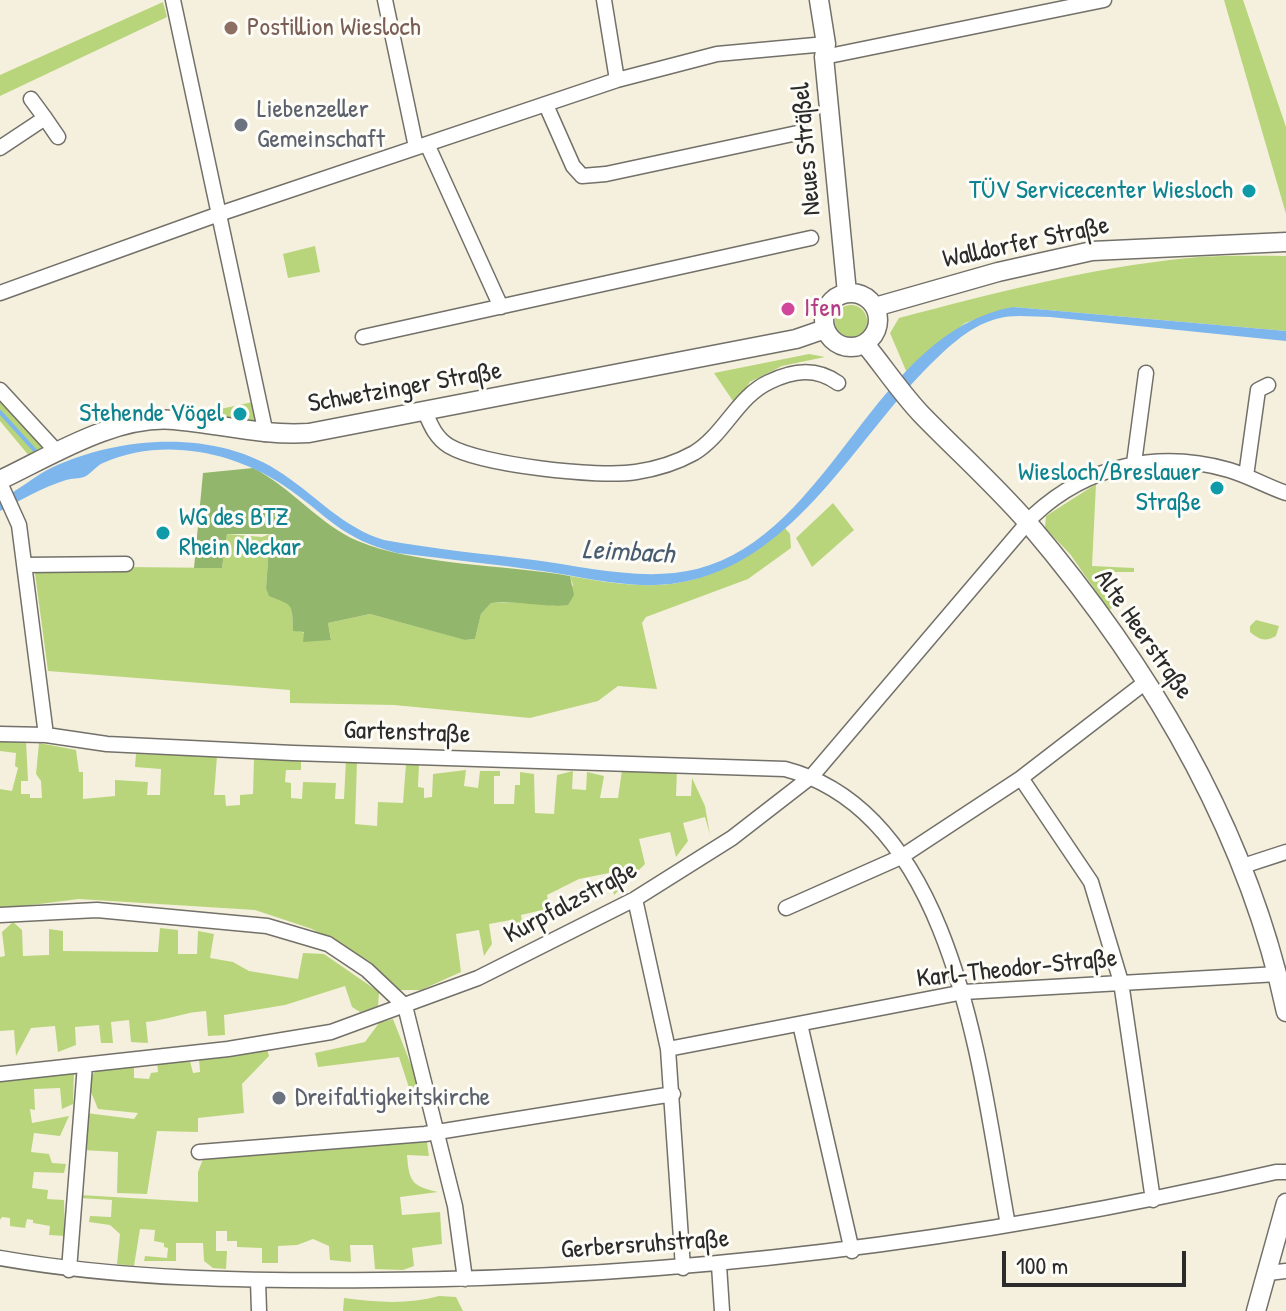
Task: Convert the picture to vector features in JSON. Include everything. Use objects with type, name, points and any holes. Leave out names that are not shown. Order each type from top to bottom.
[{"type":"street","points":[[173,0],[266,434]]},
{"type":"street","points":[[385,0],[421,145],[501,307]]},
{"type":"street","points":[[604,0],[617,80]]},
{"type":"street","name":"Neues Sträßel","points":[[819,0],[847,293]]},
{"type":"street","points":[[0,293],[219,214],[617,80],[717,54],[825,51],[1028,7],[1104,0]]},
{"type":"street","points":[[31,99],[58,137]]},
{"type":"street","points":[[546,105],[573,166],[582,176],[606,174],[802,132]]},
{"type":"street","points":[[0,148],[45,118]]},
{"type":"street","points":[[363,337],[811,238]]},
{"type":"street","name":"Walldorfer Straße","points":[[875,307],[998,272],[1092,251],[1286,242]]},
{"type":"street","points":[[847,293],[868,298],[875,307],[876,331],[865,344],[846,347],[830,337],[825,329],[828,306],[847,293]]},
{"type":"street","name":"Schwetzinger Straße","points":[[2,486],[48,457],[104,433],[156,420],[266,434],[309,433],[796,339],[825,329]]},
{"type":"street","name":"Alte Heerstraße","points":[[865,344],[907,398],[1028,523],[1105,619],[1147,681],[1186,748],[1243,866],[1278,974],[1286,1012]]},
{"type":"street","points":[[425,412],[434,434],[449,447],[472,455],[565,470],[617,474],[674,463],[694,453],[716,437],[755,391],[775,379],[814,372],[838,383]]},
{"type":"street","points":[[1134,463],[1146,373]]},
{"type":"street","points":[[1246,476],[1258,390],[1268,385]]},
{"type":"street","points":[[0,390],[48,457]]},
{"type":"street","name":"Kurpfalzstraße","points":[[0,1074],[296,1039],[331,1032],[478,978],[635,899],[732,838],[812,776],[1028,523],[1082,479],[1134,463],[1195,465],[1246,476],[1286,493]]},
{"type":"street","points":[[2,486],[15,515],[24,565],[46,735]]},
{"type":"street","points":[[24,565],[126,564]]},
{"type":"street","points":[[786,908],[901,857],[1021,778],[1147,681]]},
{"type":"street","name":"Gartenstraße","points":[[0,734],[46,735],[107,744],[785,769],[812,776]]},
{"type":"street","points":[[812,776],[860,811],[910,867],[940,925],[964,992],[1008,1225]]},
{"type":"street","points":[[1021,778],[1091,882],[1121,982],[1153,1200]]},
{"type":"street","points":[[1243,866],[1286,852]]},
{"type":"street","points":[[635,899],[668,1049],[683,1268]]},
{"type":"street","points":[[0,915],[97,910],[267,926],[328,944],[367,970],[405,1006],[455,1206],[465,1279]]},
{"type":"street","name":"Karl-Theodor-Straße","points":[[668,1049],[964,992],[1278,974]]},
{"type":"street","points":[[800,1024],[852,1251]]},
{"type":"street","points":[[69,1270],[85,1065]]},
{"type":"street","points":[[199,1152],[437,1133],[673,1094]]},
{"type":"street","name":"Gerbersruhstraße","points":[[0,1258],[119,1276],[258,1280],[465,1279],[683,1268],[852,1251],[1153,1200],[1286,1172]]},
{"type":"street","points":[[1256,1311],[1277,1272],[1286,1203]]},
{"type":"street","points":[[719,1265],[722,1311]]},
{"type":"street","points":[[258,1280],[259,1311]]},
{"type":"green space","points":[[1224,0],[1243,0],[1286,127],[1286,214]]},
{"type":"green space","points":[[163,2],[167,17],[0,96],[0,75]]},
{"type":"green space","points":[[315,246],[320,272],[288,278],[283,254]]},
{"type":"green space","points":[[1286,256],[1286,331],[1013,307],[965,323],[907,373],[890,333],[899,318],[1078,275],[1188,258]]},
{"type":"green space","points":[[851,305],[862,310],[867,321],[862,332],[851,337],[840,332],[835,321],[840,310]]},
{"type":"green space","points":[[809,354],[825,357],[782,366],[750,382],[735,404],[714,373]]},
{"type":"green space","points":[[0,398],[42,447],[41,452],[30,457],[0,421]]},
{"type":"green space","points":[[253,402],[258,424],[192,415]]},
{"type":"green space","points":[[253,468],[280,485],[331,526],[358,541],[433,560],[570,576],[574,595],[568,605],[491,603],[481,614],[475,639],[465,640],[370,614],[328,623],[331,640],[303,642],[304,632],[293,631],[290,607],[269,596],[266,588],[270,534],[227,534],[222,568],[194,568],[203,473]]},
{"type":"green space","points":[[1096,484],[1092,566],[1134,568],[1134,572],[1114,572],[1112,608],[1109,610],[1070,554],[1045,528],[1046,516]]},
{"type":"green space","points":[[833,503],[854,530],[812,567],[796,538]]},
{"type":"green space","points":[[785,528],[790,534],[791,548],[748,579],[646,617],[642,623],[657,689],[618,686],[598,701],[530,718],[394,705],[290,703],[290,690],[48,671],[34,566],[222,568],[227,534],[262,537],[270,534],[266,588],[292,607],[293,630],[331,639],[328,623],[370,614],[466,640],[475,639],[481,614],[491,603],[530,602],[555,606],[573,585],[570,576],[634,585],[685,582],[732,564]]},
{"type":"green space","points":[[1256,620],[1279,626],[1276,636],[1263,639],[1250,632],[1250,626]]},
{"type":"green space","points":[[26,741],[28,781],[21,781],[21,794],[30,794],[30,798],[42,798],[41,781],[36,774],[39,743],[76,750],[79,772],[83,772],[83,799],[115,796],[115,780],[148,782],[147,795],[160,795],[161,769],[135,767],[136,754],[217,756],[214,795],[225,795],[226,806],[240,805],[240,795],[253,794],[254,757],[301,760],[301,770],[286,770],[285,782],[291,783],[291,798],[302,799],[303,782],[336,783],[335,799],[344,799],[346,760],[357,761],[355,824],[377,826],[378,802],[403,803],[406,764],[419,764],[418,787],[424,788],[424,798],[432,797],[433,774],[466,770],[464,786],[478,788],[480,771],[500,771],[500,776],[494,776],[494,804],[514,804],[515,785],[520,785],[520,772],[534,774],[535,813],[554,814],[557,775],[573,771],[572,789],[586,790],[587,772],[604,776],[600,798],[618,798],[622,770],[677,770],[676,796],[691,796],[692,778],[705,806],[710,835],[705,817],[683,823],[688,841],[676,857],[670,832],[639,839],[645,864],[614,895],[609,873],[579,879],[547,895],[551,919],[542,931],[538,911],[521,915],[524,934],[515,940],[511,920],[489,924],[492,944],[484,956],[479,930],[456,934],[461,972],[421,990],[400,990],[369,961],[312,929],[255,910],[79,899],[0,909],[0,789],[12,791],[18,768],[15,766],[16,753],[0,751],[0,742]]},
{"type":"green space","points":[[13,922],[22,930],[23,956],[49,955],[49,929],[63,931],[63,951],[158,952],[160,928],[178,930],[178,954],[197,954],[198,931],[214,934],[210,958],[233,962],[249,971],[298,979],[303,953],[324,954],[379,992],[378,1007],[360,1012],[352,1007],[345,986],[285,1005],[224,1015],[225,1035],[208,1036],[206,1011],[146,1022],[148,1043],[131,1042],[129,1020],[111,1022],[113,1043],[101,1043],[99,1025],[75,1027],[76,1045],[58,1052],[55,1026],[31,1028],[16,1056],[14,1030],[0,1031],[0,957],[5,956],[2,932]]},
{"type":"green space","points":[[393,1019],[426,1103],[415,1106],[399,1057],[318,1067],[315,1053],[365,1042],[379,1023]]},
{"type":"green space","points":[[267,1049],[269,1056],[242,1084],[244,1113],[198,1118],[198,1132],[157,1131],[147,1194],[117,1193],[118,1152],[82,1150],[86,1113],[134,1119],[138,1113],[98,1109],[89,1087],[90,1077],[96,1071],[134,1065],[134,1078],[149,1079],[151,1073],[158,1072],[157,1062],[189,1057],[193,1073],[200,1072],[199,1059]]},
{"type":"green space","points":[[74,1070],[73,1104],[62,1109],[60,1088],[34,1089],[35,1110],[30,1109],[32,1123],[69,1116],[60,1136],[34,1133],[31,1152],[49,1154],[52,1163],[66,1164],[64,1173],[34,1172],[32,1188],[48,1190],[47,1199],[64,1200],[65,1236],[49,1235],[50,1226],[33,1223],[33,1220],[27,1219],[25,1228],[10,1226],[10,1218],[2,1217],[0,1220],[0,1080]]},
{"type":"green space","points":[[427,1142],[429,1156],[407,1155],[409,1171],[417,1185],[438,1192],[400,1197],[402,1215],[440,1212],[442,1244],[412,1248],[414,1266],[403,1270],[375,1269],[373,1245],[350,1245],[351,1262],[330,1260],[329,1246],[313,1239],[297,1245],[278,1246],[278,1263],[262,1263],[262,1248],[237,1247],[237,1241],[227,1241],[227,1231],[216,1231],[216,1251],[227,1251],[226,1269],[213,1268],[204,1261],[203,1243],[176,1243],[176,1261],[144,1261],[145,1256],[167,1258],[168,1248],[164,1247],[164,1243],[154,1241],[155,1230],[140,1229],[134,1266],[117,1264],[120,1234],[110,1225],[89,1222],[90,1216],[111,1217],[112,1200],[80,1198],[80,1195],[198,1202],[198,1172],[203,1159]]},
{"type":"green space","points":[[439,1296],[456,1297],[463,1311],[343,1311],[344,1298],[403,1302]]},
{"type":"water","points":[[1013,307],[1286,331],[1286,341],[1050,317],[1010,317],[985,323],[956,341],[923,372],[793,522],[762,547],[729,567],[673,584],[617,583],[397,553],[348,533],[263,473],[219,456],[196,452],[148,451],[125,455],[100,464],[84,477],[49,486],[0,511],[0,500],[45,471],[78,457],[137,444],[198,443],[257,459],[283,474],[343,520],[384,540],[636,574],[697,569],[744,549],[784,517],[820,478],[888,392],[924,354],[965,324]]},
{"type":"waterway","points":[[0,412],[39,455]]},
{"type":"place","name":"Postillion Wiesloch","points":[[231,28]]},
{"type":"place","name":"Liebenzeller Gemeinschaft","points":[[241,125]]},
{"type":"place","name":"TÜV Servicecenter Wiesloch","points":[[1249,191]]},
{"type":"place","name":"Ifen","points":[[788,309]]},
{"type":"place","name":"Stehende Vögel","points":[[240,414]]},
{"type":"place","name":"Wiesloch/Breslauer Straße","points":[[1217,488]]},
{"type":"place","name":"WG des BTZ Rhein Neckar","points":[[163,533]]},
{"type":"place","name":"Dreifaltigkeitskirche","points":[[279,1098]]},
{"type":"water label","name":"Leimbach","points":[[628,553]]}]
